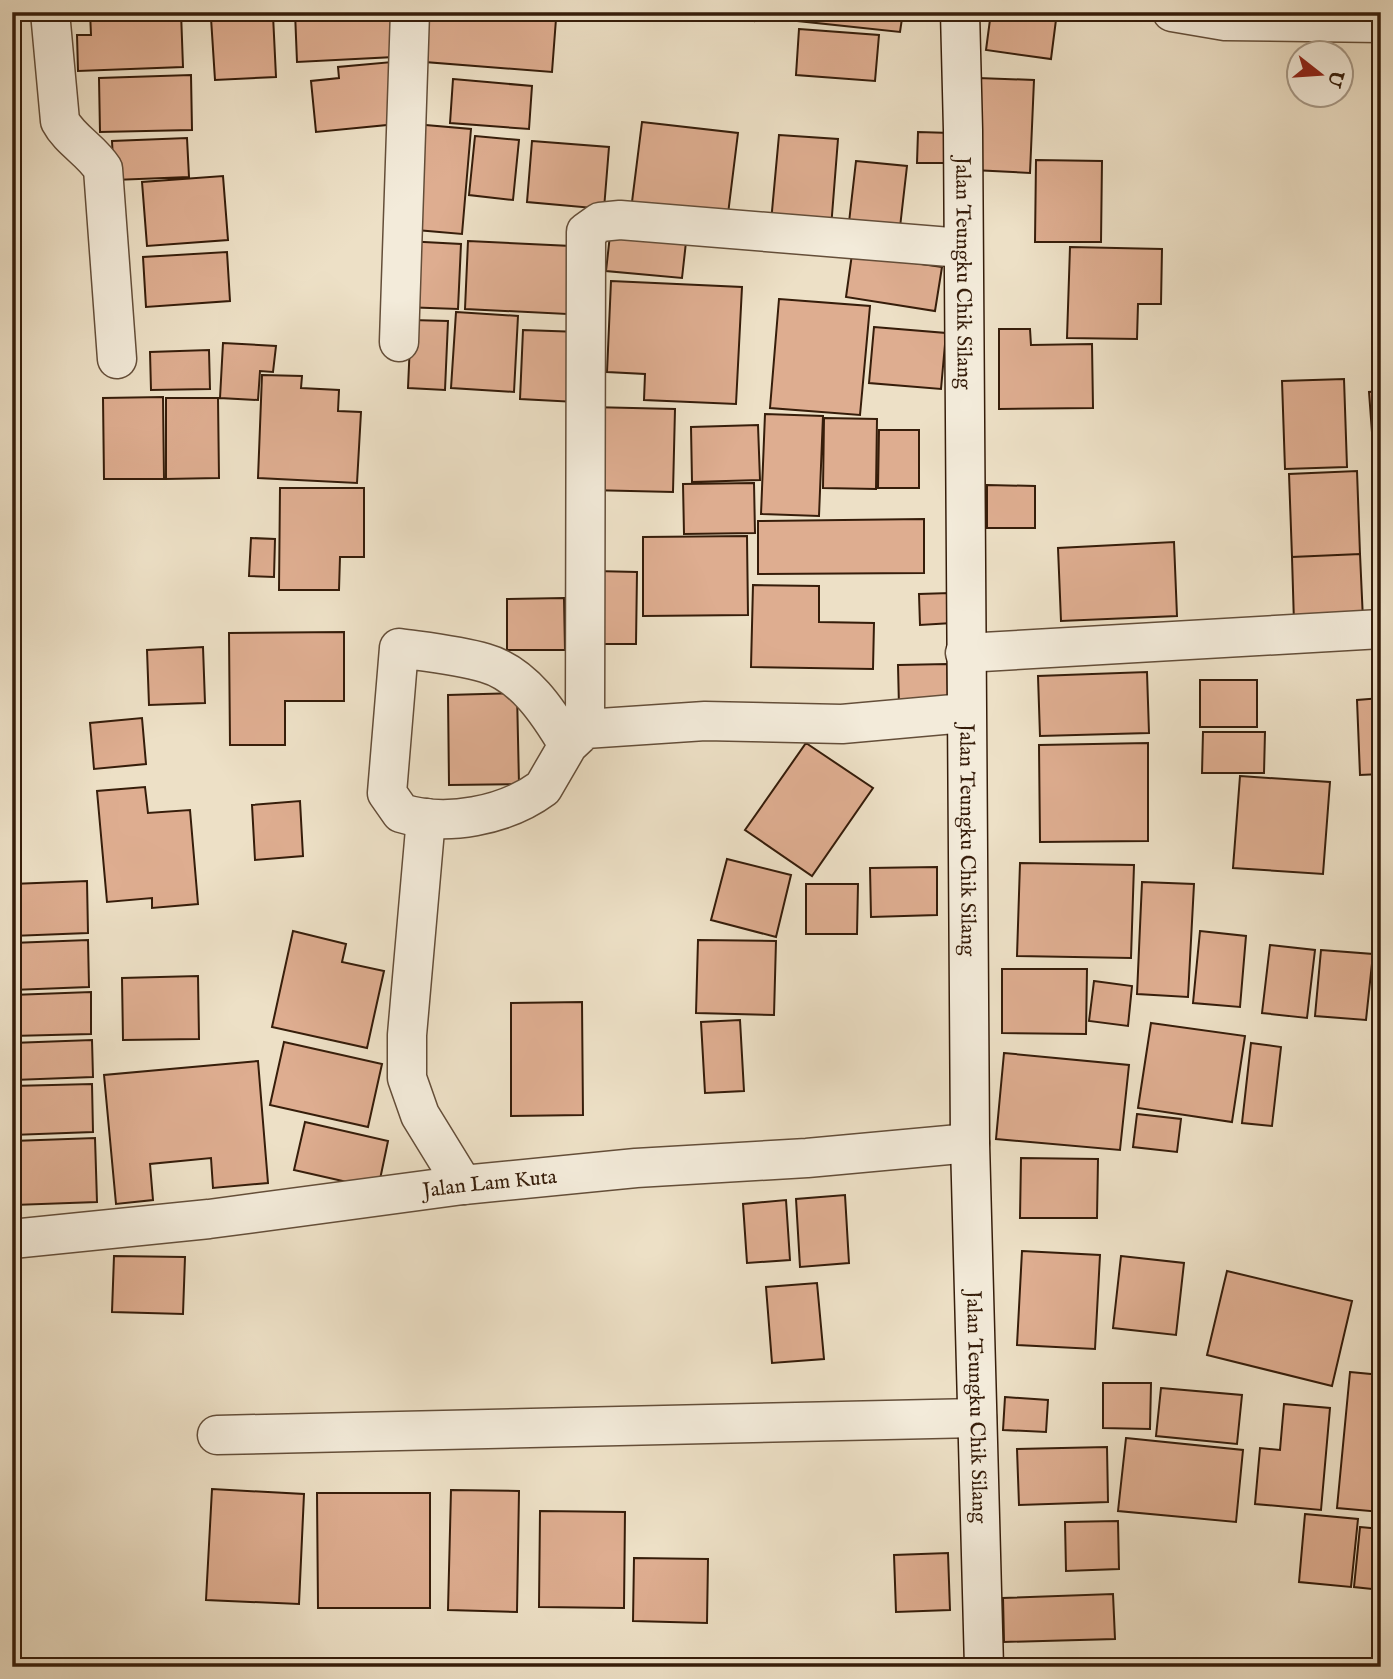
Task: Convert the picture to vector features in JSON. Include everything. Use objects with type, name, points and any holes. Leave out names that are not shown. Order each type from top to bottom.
[{"type":"street","points":[[50,12],[60,121],[65,130],[96,157],[103,169],[117,359]]},
{"type":"street","points":[[400,342],[410,12]]},
{"type":"street","name":"Jalan Teungku Chik Silang","points":[[960,12],[970,1143],[984,1667]]},
{"type":"street","points":[[1172,12],[1226,21],[1381,23]]},
{"type":"street","points":[[576,737],[526,688],[488,663],[400,648],[387,793],[401,813],[426,818],[468,818],[505,807],[543,788],[576,737],[586,232],[600,222],[620,220],[962,248]]},
{"type":"street","points":[[965,653],[1381,629]]},
{"type":"street","points":[[576,737],[705,721],[842,724],[965,713]]},
{"type":"street","points":[[426,818],[407,1035],[407,1078],[419,1115],[463,1185]]},
{"type":"street","name":"Jalan Lam Kuta","points":[[12,1239],[209,1219],[463,1185],[636,1168],[807,1158],[970,1143]]},
{"type":"street","points":[[217,1435],[977,1418]]},
{"type":"building","points":[[90,12],[181,12],[183,67],[78,71],[77,35],[91,35]]},
{"type":"building","points":[[295,12],[391,12],[394,57],[297,62]]},
{"type":"building","points":[[429,12],[507,12],[507,15],[556,19],[552,72],[425,62]]},
{"type":"building","points":[[712,12],[756,12],[754,21]]},
{"type":"building","points":[[799,12],[903,12],[900,32],[798,21]]},
{"type":"building","points":[[991,12],[1057,12],[1051,59],[986,50]]},
{"type":"building","points":[[273,15],[276,77],[215,80],[211,18]]},
{"type":"building","points":[[799,29],[879,35],[875,81],[796,75]]},
{"type":"building","points":[[392,62],[397,124],[316,132],[311,81],[339,78],[338,67]]},
{"type":"building","points":[[191,75],[192,130],[100,132],[99,78]]},
{"type":"building","points":[[978,78],[1034,80],[1030,173],[973,170]]},
{"type":"building","points":[[453,79],[532,86],[529,129],[450,123]]},
{"type":"building","points":[[642,122],[738,133],[727,222],[631,210]]},
{"type":"building","points":[[414,124],[471,129],[462,234],[405,229]]},
{"type":"building","points":[[918,132],[951,133],[950,163],[917,163]]},
{"type":"building","points":[[779,135],[838,139],[831,228],[771,222]]},
{"type":"building","points":[[475,136],[519,140],[513,200],[469,195]]},
{"type":"building","points":[[187,138],[189,177],[114,180],[112,141]]},
{"type":"building","points":[[532,141],[609,147],[604,209],[527,202]]},
{"type":"building","points":[[1036,160],[1102,161],[1101,242],[1035,242]]},
{"type":"building","points":[[856,161],[907,166],[899,236],[848,231]]},
{"type":"building","points":[[223,176],[228,240],[147,246],[142,182]]},
{"type":"building","points":[[611,226],[687,233],[682,278],[606,271]]},
{"type":"building","points":[[405,241],[461,244],[458,309],[402,307]]},
{"type":"building","points":[[468,241],[571,246],[567,314],[465,309]]},
{"type":"building","points":[[1070,247],[1162,249],[1161,304],[1138,304],[1137,339],[1067,338]]},
{"type":"building","points":[[227,252],[230,301],[146,307],[143,257]]},
{"type":"building","points":[[852,254],[942,267],[935,311],[846,297]]},
{"type":"building","points":[[611,281],[742,287],[736,404],[644,400],[645,374],[607,372]]},
{"type":"building","points":[[779,299],[870,306],[860,415],[770,408]]},
{"type":"building","points":[[456,312],[518,316],[514,392],[451,388]]},
{"type":"building","points":[[411,320],[448,321],[445,390],[408,388]]},
{"type":"building","points":[[874,327],[946,333],[941,389],[869,383]]},
{"type":"building","points":[[999,329],[1030,329],[1031,345],[1092,344],[1093,408],[999,409]]},
{"type":"building","points":[[523,330],[580,332],[576,402],[520,399]]},
{"type":"building","points":[[223,343],[276,346],[273,372],[260,371],[258,400],[220,398]]},
{"type":"building","points":[[209,350],[210,389],[151,390],[150,352]]},
{"type":"building","points":[[262,375],[302,376],[301,388],[339,390],[338,411],[361,412],[357,483],[258,478]]},
{"type":"building","points":[[1344,379],[1347,467],[1285,469],[1282,381]]},
{"type":"building","points":[[1381,391],[1381,458],[1374,459],[1369,392]]},
{"type":"building","points":[[163,397],[164,479],[104,479],[103,398]]},
{"type":"building","points":[[166,398],[218,398],[219,478],[166,479]]},
{"type":"building","points":[[590,407],[675,409],[673,492],[588,490]]},
{"type":"building","points":[[765,414],[823,416],[819,516],[761,514]]},
{"type":"building","points":[[824,418],[877,419],[876,489],[823,488]]},
{"type":"building","points":[[758,425],[760,480],[692,482],[691,427]]},
{"type":"building","points":[[879,430],[919,430],[919,488],[878,488]]},
{"type":"building","points":[[1357,471],[1360,554],[1292,557],[1289,474]]},
{"type":"building","points":[[754,483],[755,533],[684,534],[683,484]]},
{"type":"building","points":[[987,485],[1035,486],[1035,528],[987,528]]},
{"type":"building","points":[[280,488],[364,488],[364,557],[340,557],[339,590],[279,590]]},
{"type":"building","points":[[924,519],[924,573],[758,574],[758,521]]},
{"type":"building","points":[[747,536],[748,615],[643,616],[643,537]]},
{"type":"building","points":[[251,538],[275,539],[274,577],[249,576]]},
{"type":"building","points":[[1174,542],[1177,616],[1061,621],[1058,548]]},
{"type":"building","points":[[1360,554],[1363,620],[1294,623],[1292,557]]},
{"type":"building","points":[[595,571],[637,572],[636,644],[594,644]]},
{"type":"building","points":[[753,585],[819,586],[819,622],[874,623],[873,669],[751,667]]},
{"type":"building","points":[[950,593],[952,623],[920,625],[919,594]]},
{"type":"building","points":[[564,598],[565,650],[507,650],[507,599]]},
{"type":"building","points":[[344,632],[344,701],[285,701],[285,745],[230,745],[229,633]]},
{"type":"building","points":[[203,647],[205,703],[149,705],[147,650]]},
{"type":"building","points":[[947,664],[948,706],[899,707],[898,665]]},
{"type":"building","points":[[1147,672],[1149,733],[1040,736],[1038,676]]},
{"type":"building","points":[[1200,680],[1257,680],[1257,727],[1200,727]]},
{"type":"building","points":[[517,693],[519,784],[449,785],[448,695]]},
{"type":"building","points":[[1381,698],[1381,774],[1360,775],[1357,700]]},
{"type":"building","points":[[142,718],[146,764],[94,769],[90,723]]},
{"type":"building","points":[[1203,732],[1265,732],[1264,773],[1202,773]]},
{"type":"building","points":[[806,743],[873,788],[812,876],[745,830]]},
{"type":"building","points":[[1148,743],[1148,841],[1040,842],[1039,745]]},
{"type":"building","points":[[1240,776],[1330,782],[1323,874],[1233,868]]},
{"type":"building","points":[[145,787],[148,813],[190,810],[198,904],[152,908],[152,898],[107,902],[97,791]]},
{"type":"building","points":[[300,801],[303,856],[255,860],[252,805]]},
{"type":"building","points":[[727,859],[791,875],[776,937],[711,920]]},
{"type":"building","points":[[1020,863],[1134,865],[1131,958],[1017,956]]},
{"type":"building","points":[[937,867],[937,915],[871,917],[870,868]]},
{"type":"building","points":[[87,881],[88,933],[12,936],[12,884]]},
{"type":"building","points":[[1142,882],[1194,884],[1188,997],[1137,994]]},
{"type":"building","points":[[806,884],[858,884],[857,934],[806,934]]},
{"type":"building","points":[[293,931],[346,944],[342,962],[384,971],[367,1048],[272,1027]]},
{"type":"building","points":[[1200,931],[1246,936],[1240,1007],[1193,1003]]},
{"type":"building","points":[[88,940],[89,987],[12,990],[12,943]]},
{"type":"building","points":[[698,940],[776,941],[774,1015],[696,1013]]},
{"type":"building","points":[[1270,945],[1315,950],[1307,1018],[1262,1013]]},
{"type":"building","points":[[1321,950],[1373,954],[1366,1020],[1315,1016]]},
{"type":"building","points":[[1002,969],[1087,969],[1086,1034],[1002,1033]]},
{"type":"building","points":[[198,976],[199,1039],[123,1040],[122,978]]},
{"type":"building","points":[[1094,981],[1132,986],[1128,1026],[1089,1021]]},
{"type":"building","points":[[91,992],[91,1034],[12,1036],[12,995]]},
{"type":"building","points":[[582,1002],[583,1115],[511,1116],[511,1003]]},
{"type":"building","points":[[740,1020],[744,1091],[705,1093],[701,1022]]},
{"type":"building","points":[[1151,1023],[1245,1036],[1232,1122],[1138,1108]]},
{"type":"building","points":[[92,1040],[93,1077],[14,1080],[12,1043]]},
{"type":"building","points":[[284,1042],[382,1064],[368,1127],[270,1105]]},
{"type":"building","points":[[1251,1043],[1281,1047],[1272,1126],[1242,1123]]},
{"type":"building","points":[[1004,1053],[1129,1065],[1120,1150],[996,1139]]},
{"type":"building","points":[[258,1061],[268,1183],[213,1188],[211,1158],[150,1164],[153,1200],[116,1204],[104,1075]]},
{"type":"building","points":[[92,1084],[93,1132],[12,1135],[12,1086]]},
{"type":"building","points":[[1137,1114],[1181,1119],[1177,1152],[1133,1147]]},
{"type":"building","points":[[305,1122],[388,1141],[378,1189],[294,1170]]},
{"type":"building","points":[[95,1138],[97,1202],[14,1205],[13,1141]]},
{"type":"building","points":[[1021,1158],[1098,1159],[1097,1218],[1020,1218]]},
{"type":"building","points":[[845,1195],[849,1263],[800,1267],[796,1199]]},
{"type":"building","points":[[786,1200],[790,1260],[747,1263],[743,1204]]},
{"type":"building","points":[[1022,1251],[1100,1255],[1095,1349],[1017,1345]]},
{"type":"building","points":[[114,1256],[185,1257],[183,1314],[112,1312]]},
{"type":"building","points":[[1121,1256],[1184,1263],[1176,1335],[1113,1328]]},
{"type":"building","points":[[1227,1271],[1352,1301],[1332,1386],[1207,1355]]},
{"type":"building","points":[[817,1283],[824,1359],[772,1363],[766,1287]]},
{"type":"building","points":[[1350,1372],[1381,1375],[1381,1512],[1337,1508]]},
{"type":"building","points":[[1103,1383],[1151,1383],[1150,1429],[1103,1428]]},
{"type":"building","points":[[1161,1388],[1242,1395],[1237,1444],[1156,1436]]},
{"type":"building","points":[[1005,1397],[1048,1400],[1046,1432],[1003,1430]]},
{"type":"building","points":[[1284,1404],[1330,1408],[1321,1510],[1255,1504],[1260,1448],[1280,1450]]},
{"type":"building","points":[[1126,1438],[1243,1450],[1236,1522],[1118,1511]]},
{"type":"building","points":[[1107,1447],[1108,1502],[1019,1505],[1017,1449]]},
{"type":"building","points":[[212,1489],[304,1494],[299,1604],[206,1600]]},
{"type":"building","points":[[451,1490],[519,1491],[517,1612],[448,1610]]},
{"type":"building","points":[[317,1493],[430,1493],[430,1608],[318,1608]]},
{"type":"building","points":[[540,1511],[625,1512],[624,1608],[539,1607]]},
{"type":"building","points":[[1305,1514],[1358,1519],[1351,1587],[1299,1582]]},
{"type":"building","points":[[1118,1521],[1119,1569],[1066,1571],[1065,1522]]},
{"type":"building","points":[[1360,1527],[1381,1529],[1381,1590],[1354,1587]]},
{"type":"building","points":[[948,1553],[950,1610],[896,1612],[894,1555]]},
{"type":"building","points":[[634,1558],[708,1559],[707,1623],[633,1621]]},
{"type":"building","points":[[1113,1594],[1115,1639],[1004,1642],[1003,1598]]}]
